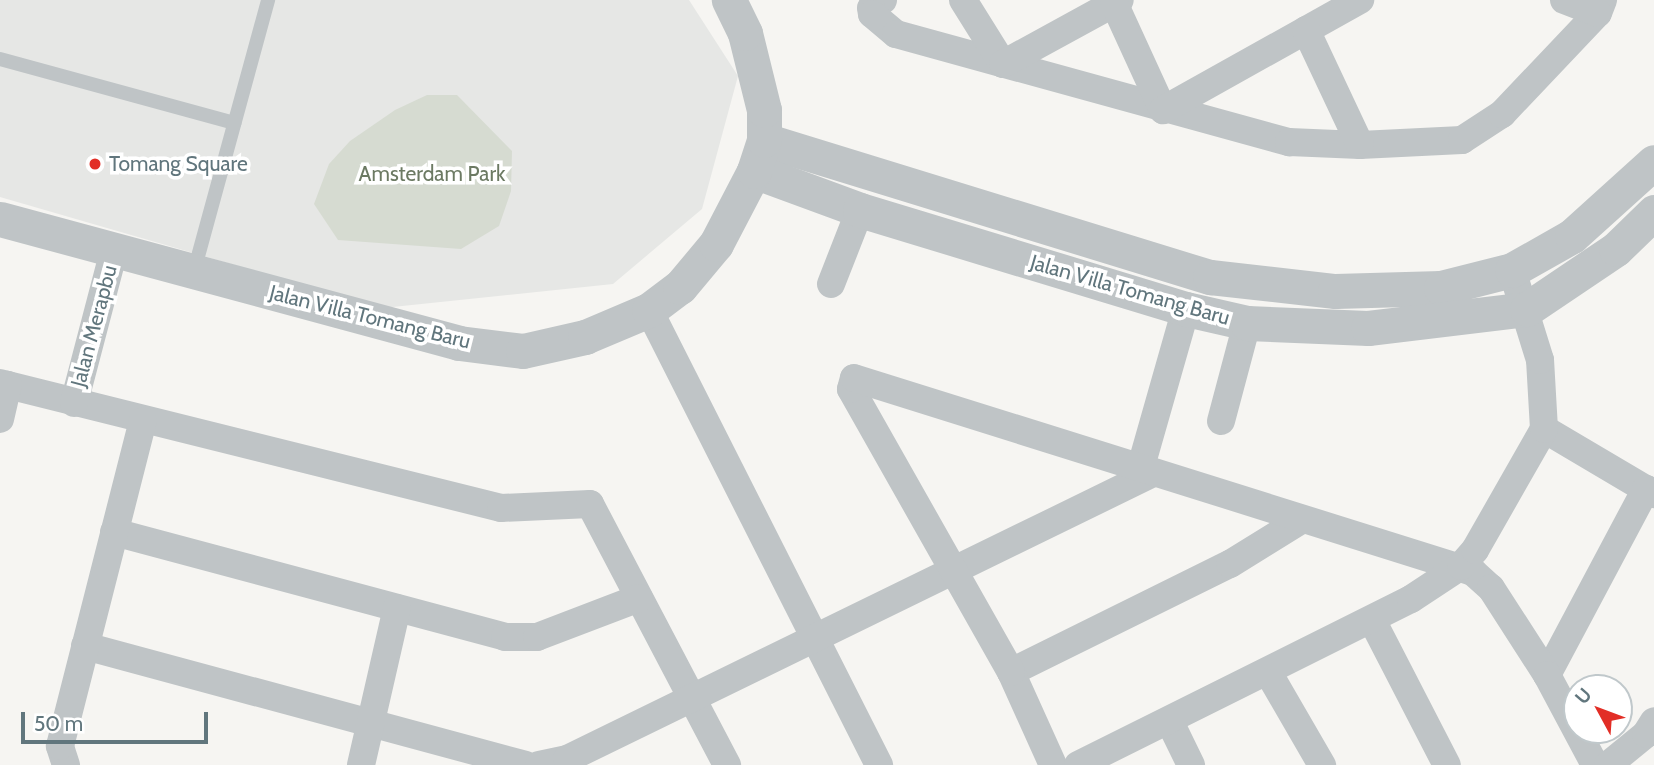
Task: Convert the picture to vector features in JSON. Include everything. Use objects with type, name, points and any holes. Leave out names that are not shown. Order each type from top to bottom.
[{"type":"street","name":"Jalan Villa Tomang Baru","points":[[0,219],[459,343],[523,351],[584,338],[649,310],[680,287],[716,244],[759,155],[764,110],[745,33],[729,0]]},
{"type":"street","points":[[883,0],[871,8],[873,14],[897,34],[1163,110],[1289,142],[1360,145],[1462,140],[1502,114],[1601,6]]},
{"type":"street","points":[[963,0],[1003,64]]},
{"type":"street","points":[[1163,110],[1360,0]]},
{"type":"street","points":[[1564,0],[1601,6]]},
{"type":"street","points":[[1003,64],[1117,2],[1163,110]]},
{"type":"street","points":[[1306,30],[1360,145]]},
{"type":"street","name":"Jalan Villa Tomang Baru","points":[[759,155],[860,210],[1186,309],[1247,323],[1368,328],[1527,309],[1616,249],[1654,212]]},
{"type":"street","name":"Jalan Villa Tomang Baru","points":[[759,155],[1236,282],[1335,291],[1441,288],[1512,270],[1572,236],[1654,162]]},
{"type":"street","points":[[831,284],[860,210]]},
{"type":"street","name":"Jalan Merapbu","points":[[74,403],[114,250]]},
{"type":"street","points":[[1078,765],[1170,722],[1372,620],[1461,566],[1475,550],[1544,429],[1540,360],[1527,309],[1512,270]]},
{"type":"street","points":[[539,765],[567,759],[693,699],[1145,472],[1186,309]]},
{"type":"street","points":[[649,310],[879,765]]},
{"type":"street","points":[[1221,421],[1247,323]]},
{"type":"street","points":[[1053,765],[1012,672],[955,567],[851,389],[854,378],[1145,472],[1461,566],[1491,588],[1547,675],[1595,765]]},
{"type":"street","points":[[0,419],[4,384],[143,421],[501,508],[584,502],[590,504],[727,765]]},
{"type":"street","points":[[66,765],[60,746],[143,421]]},
{"type":"street","points":[[1544,429],[1650,492],[1547,675]]},
{"type":"street","points":[[1012,672],[1230,564],[1301,520]]},
{"type":"street","points":[[114,531],[505,637],[537,638],[639,598]]},
{"type":"street","points":[[360,765],[397,608]]},
{"type":"street","points":[[1372,620],[1447,765]]},
{"type":"street","points":[[85,646],[525,765]]},
{"type":"street","points":[[1268,672],[1322,765]]},
{"type":"street","points":[[1608,765],[1646,734],[1654,721]]},
{"type":"street","points":[[1170,722],[1191,765]]},
{"type":"street","points":[[1636,765],[1654,750]]},
{"type":"lane","points":[[194,271],[268,0]]},
{"type":"lane","points":[[0,59],[234,123]]},
{"type":"shaded area","points":[[0,0],[689,0],[738,76],[702,209],[613,284],[383,308],[0,197]]},
{"type":"green space","name":"Amsterdam Park","points":[[427,95],[457,95],[512,151],[511,191],[499,226],[461,249],[338,240],[314,204],[329,164],[350,141],[395,110]]},
{"type":"place","name":"Tomang Square","points":[[95,164]]}]
